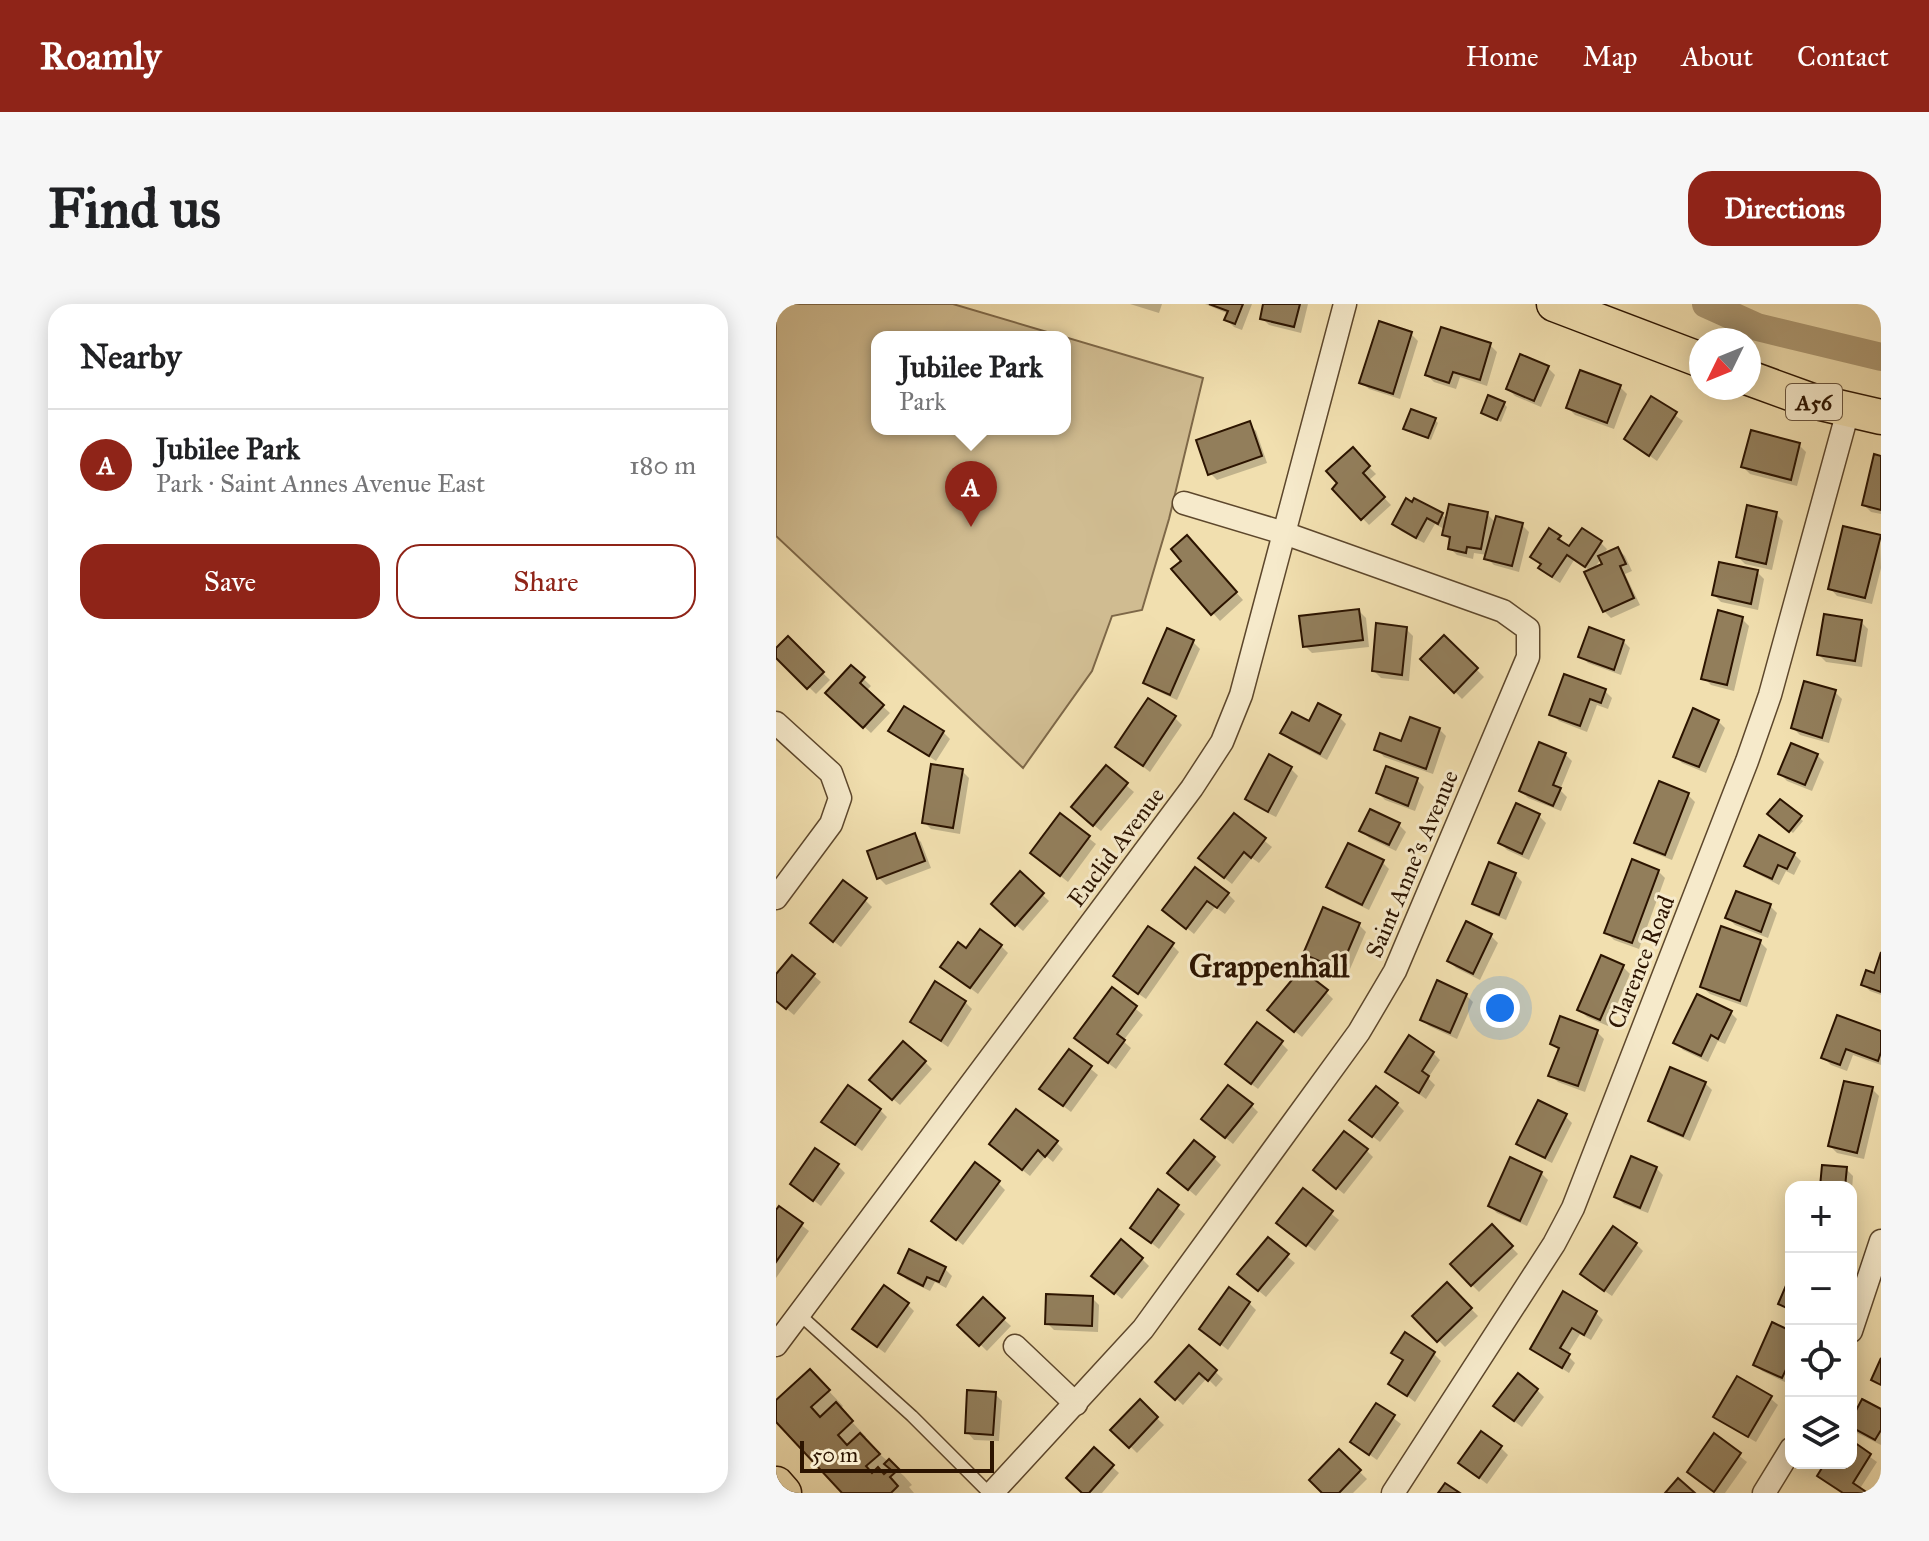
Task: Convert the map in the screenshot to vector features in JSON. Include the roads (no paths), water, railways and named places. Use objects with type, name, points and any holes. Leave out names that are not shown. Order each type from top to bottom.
[{"type":"highway","points":[[776,1485],[783,1493]]},
{"type":"main road","points":[[1554,304],[1689,355]]},
{"type":"main road","name":"A56","points":[[1761,382],[1848,411],[1881,417]]},
{"type":"street","name":"Euclid Avenue","points":[[776,1345],[1192,788],[1222,742],[1241,695],[1345,304]]},
{"type":"street","name":"Clarence Road","points":[[1393,1493],[1554,1244],[1573,1208],[1770,695],[1848,411]]},
{"type":"street","points":[[1184,503],[1284,533]]},
{"type":"street","name":"Saint Anne's Avenue","points":[[990,1493],[1143,1329],[1359,1032],[1395,971],[1528,657],[1528,629],[1503,611],[1284,533]]},
{"type":"street","points":[[776,723],[831,773],[840,798],[831,824],[776,898]]},
{"type":"street","points":[[1853,1325],[1881,1241]]},
{"type":"street","points":[[1015,1346],[1076,1404]]},
{"type":"street","points":[[1764,1493],[1785,1459]]},
{"type":"lane","points":[[800,1315],[912,1416],[990,1493]]},
{"type":"waterway","points":[[1706,304],[1757,327],[1881,357]]},
{"type":"place","name":"Jubilee Park","points":[[971,527]]},
{"type":"district","name":"Grappenhall","points":[[1269,966]]}]
